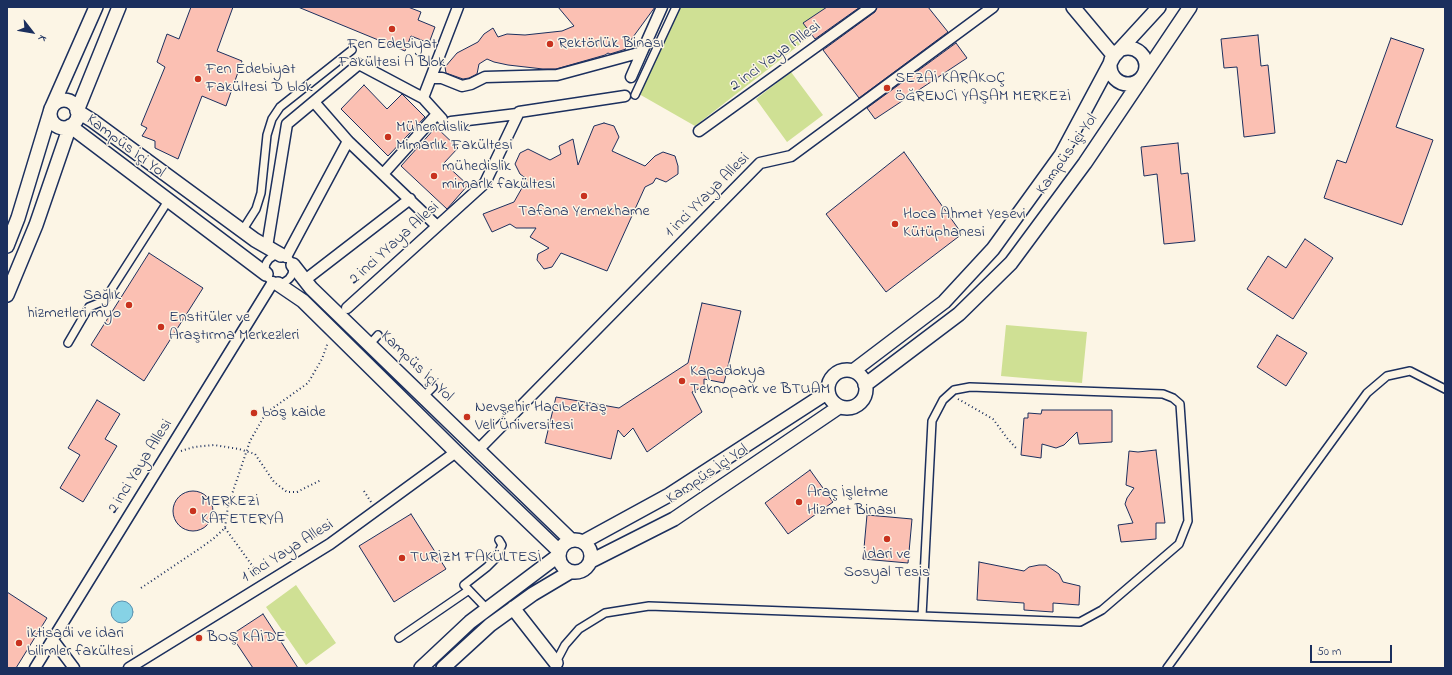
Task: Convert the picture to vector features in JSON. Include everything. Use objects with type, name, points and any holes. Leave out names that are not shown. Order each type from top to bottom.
[{"type":"street","points":[[7,246],[18,218],[51,109],[96,7]]},
{"type":"street","name":"Kampüs İçi Yol","points":[[119,7],[77,111],[93,121],[242,231],[287,259],[311,288],[373,340],[423,397],[577,541],[669,495],[828,392]]},
{"type":"street","points":[[423,98],[458,7]]},
{"type":"street","points":[[631,77],[662,7]]},
{"type":"street","name":"2 inci Yaya Allesi","points":[[699,131],[871,7]]},
{"type":"street","name":"1 inci YYaya Allesi","points":[[478,450],[760,163],[791,156],[993,7]]},
{"type":"street","points":[[1073,7],[1114,56]]},
{"type":"street","name":"Kampüs İçi Yol","points":[[853,371],[944,302],[994,249],[1061,155],[1114,56],[1159,7]]},
{"type":"street","name":"Kampüs İçi Yol","points":[[865,385],[959,314],[1010,263],[1085,163],[1190,7]]},
{"type":"street","points":[[1128,48],[1139,52],[1146,62],[1145,73],[1142,78],[1133,84],[1118,81],[1111,72],[1110,67],[1114,56],[1118,52],[1128,48]]},
{"type":"street","points":[[431,78],[442,78],[462,86],[472,84],[485,76],[557,75],[642,52]]},
{"type":"street","points":[[267,247],[287,124],[359,64],[423,98],[443,118]]},
{"type":"street","points":[[383,174],[443,118],[517,114],[518,112],[630,96]]},
{"type":"street","points":[[65,100],[73,103],[77,111],[76,120],[70,126],[61,127],[53,122],[50,114],[51,109],[56,102],[65,100]]},
{"type":"street","points":[[314,102],[348,141],[437,226]]},
{"type":"street","name":"2 inci YYaya Allesi","points":[[347,308],[484,183],[517,114]]},
{"type":"street","name":"Kampüs İçi Yol","points":[[7,295],[36,225],[70,126],[168,201],[242,254],[272,280],[303,300],[559,553]]},
{"type":"street","points":[[287,259],[348,141]]},
{"type":"street","points":[[305,280],[410,199]]},
{"type":"street","name":"2 inci Yaya Allesi","points":[[35,668],[166,456],[272,280]]},
{"type":"street","points":[[357,354],[373,340]]},
{"type":"street","points":[[847,370],[859,374],[865,385],[866,392],[863,398],[859,404],[853,407],[839,407],[830,398],[828,392],[830,379],[834,374],[840,371],[847,370]]},
{"type":"street","name":"Kampüs İçi Yol","points":[[591,561],[674,519],[839,407]]},
{"type":"street","name":"1 inci Yaya Allesi","points":[[128,668],[330,544],[456,452]]},
{"type":"street","points":[[422,668],[470,622],[559,553],[563,545],[577,541],[590,548],[591,561],[588,567],[582,571],[570,572],[533,594],[490,625],[443,668]]},
{"type":"street","points":[[559,553],[560,563],[570,572]]},
{"type":"street","points":[[513,608],[554,666]]},
{"type":"street","points":[[53,640],[74,668]]},
{"type":"lane","points":[[630,96],[676,7]]},
{"type":"lane","points":[[242,231],[256,209],[261,193],[268,135],[272,119],[280,107],[352,50]]},
{"type":"lane","points":[[68,343],[89,307],[104,301],[168,201]]},
{"type":"lane","points":[[276,256],[287,259],[292,276],[284,283],[272,280],[267,262],[270,258],[276,256]]},
{"type":"lane","points":[[1167,668],[1366,393],[1387,376],[1410,371],[1445,389]]},
{"type":"lane","points":[[423,397],[433,387]]},
{"type":"lane","points":[[554,666],[565,645],[579,629],[605,613],[650,606],[1080,622],[1102,610],[1179,544],[1188,521],[1180,404],[1173,398],[1163,394],[970,387],[954,390],[943,400],[932,421],[922,616]]},
{"type":"lane","points":[[487,609],[464,585],[496,558],[502,545],[499,540]]},
{"type":"lane","points":[[399,638],[469,590]]},
{"type":"path","points":[[141,588],[213,539],[225,528],[228,506],[250,441],[266,413],[308,383],[322,359],[333,330]]},
{"type":"path","points":[[950,394],[992,419],[1016,448]]},
{"type":"path","points":[[166,456],[194,447],[214,445],[255,454],[274,482],[287,492],[297,492],[321,480]]},
{"type":"path","points":[[225,528],[266,584]]},
{"type":"green space","points":[[680,7],[827,7],[804,23],[812,35],[695,126],[639,94]]},
{"type":"green space","points":[[791,72],[823,115],[787,142],[756,99]]},
{"type":"green space","points":[[1006,325],[1087,332],[1082,383],[1001,376]]},
{"type":"green space","points":[[296,585],[336,643],[306,665],[266,607]]},
{"type":"water","points":[[122,601],[130,604],[133,612],[130,620],[122,623],[114,620],[111,612],[114,604]]},
{"type":"building","name":"Fen Edebiyat Fakültesi D blok","points":[[191,7],[233,7],[217,51],[242,61],[226,106],[202,96],[178,159],[155,148],[155,141],[142,136],[147,128],[141,125],[165,67],[157,62],[167,34],[179,39]]},
{"type":"building","name":"Fen Edebiyat Fakültesi A Blok","points":[[298,7],[408,7],[421,12],[418,20],[435,27],[429,43],[411,36],[405,51]]},
{"type":"building","name":"Rektörlük Binası","points":[[558,7],[655,7],[625,48],[626,49],[556,69],[508,65],[487,59],[479,64],[477,74],[469,78],[463,79],[446,73],[445,67],[457,53],[478,42],[484,34],[493,28],[498,37],[507,34],[525,35],[562,31],[574,26]]},
{"type":"building","points":[[827,7],[860,7],[815,39],[803,23]]},
{"type":"building","points":[[877,7],[928,7],[948,32],[859,98],[823,50],[875,12]]},
{"type":"building","points":[[1258,35],[1261,66],[1268,65],[1275,133],[1244,137],[1237,67],[1224,68],[1221,39]]},
{"type":"building","points":[[1391,38],[1424,49],[1396,127],[1433,140],[1402,225],[1324,198],[1337,160],[1346,163]]},
{"type":"building","points":[[956,43],[967,58],[875,119],[867,108]]},
{"type":"building","name":"Mühendislik Mimarlık Fakültesi","points":[[364,85],[387,109],[402,94],[425,117],[388,156],[341,109]]},
{"type":"building","points":[[604,123],[614,126],[619,137],[612,151],[645,166],[655,156],[663,152],[675,156],[678,166],[678,174],[666,182],[656,178],[653,183],[645,187],[607,271],[561,253],[552,267],[544,269],[537,260],[538,254],[549,248],[530,237],[536,228],[516,228],[510,224],[492,232],[483,214],[514,202],[527,179],[520,174],[515,164],[520,153],[528,149],[550,160],[561,154],[559,146],[573,139],[578,165],[594,126]]},
{"type":"building","name":"mühedislik mimarlk fakültesi","points":[[436,127],[458,148],[444,163],[468,185],[447,209],[401,166]]},
{"type":"building","points":[[1178,143],[1181,174],[1188,173],[1195,241],[1164,244],[1157,174],[1144,176],[1141,147]]},
{"type":"building","name":"Hoca Ahmet Yesevi Kütüphanesi","points":[[904,152],[962,234],[886,292],[826,214]]},
{"type":"building","points":[[1305,239],[1333,258],[1293,319],[1247,289],[1268,256],[1286,268]]},
{"type":"building","points":[[149,253],[203,288],[144,381],[91,345]]},
{"type":"building","name":"Kapadokya Teknopark ve BTUAM","points":[[702,303],[741,311],[724,383],[704,379],[704,386],[692,392],[702,412],[647,452],[633,428],[624,437],[618,430],[611,459],[545,443],[556,397],[619,408],[688,363]]},
{"type":"building","points":[[1277,335],[1307,353],[1286,386],[1257,367]]},
{"type":"building","points":[[97,400],[120,414],[105,439],[117,446],[83,502],[60,488],[80,455],[68,448]]},
{"type":"building","points":[[1042,410],[1112,410],[1112,442],[1079,444],[1077,432],[1064,445],[1056,448],[1042,444],[1041,458],[1021,455],[1024,418],[1028,418],[1028,413],[1041,414]]},
{"type":"building","points":[[1156,450],[1165,523],[1156,523],[1156,539],[1121,542],[1118,525],[1133,523],[1125,504],[1134,488],[1126,485],[1129,451],[1138,452]]},
{"type":"building","name":"Araç İşletme Hizmet Binası","points":[[810,470],[833,502],[788,534],[765,503]]},
{"type":"building","name":"MERKEZİ KAFETERYA","points":[[197,491],[204,494],[210,500],[213,511],[212,519],[204,528],[197,531],[189,531],[182,528],[174,519],[173,507],[176,500],[185,492]]},
{"type":"building","name":"TURİZM FAKÜLTESİ","points":[[411,514],[446,569],[394,602],[359,546]]},
{"type":"building","name":"İdari ve Sosyal Tesis","points":[[867,515],[912,519],[908,563],[863,559]]},
{"type":"building","points":[[979,562],[1024,571],[1029,567],[1046,565],[1059,574],[1063,582],[1080,586],[1079,605],[1053,603],[1053,612],[1024,610],[1024,603],[977,600]]},
{"type":"building","name":"iktisadi ve idari bilimler fakültesi","points":[[7,592],[47,618],[16,668],[7,668]]},
{"type":"building","points":[[263,614],[298,668],[253,668],[231,635]]},
{"type":"place","name":"Fen Edebiyat Fakültesi A Blok","points":[[392,29]]},
{"type":"place","name":"Rektörlük Binası","points":[[550,44]]},
{"type":"place","name":"Fen Edebiyat Fakültesi D blok","points":[[198,79]]},
{"type":"place","name":"SEZAİ KARAKOÇ ÖĞRENCİ YAŞAM MERKEZİ","points":[[887,88]]},
{"type":"place","name":"Mühendislik Mimarlık Fakültesi","points":[[388,137]]},
{"type":"place","name":"mühedislik mimarlk fakültesi","points":[[434,176]]},
{"type":"place","name":"Tafana Yemekhame","points":[[584,196]]},
{"type":"place","name":"Hoca Ahmet Yesevi Kütüphanesi","points":[[895,224]]},
{"type":"place","name":"Sağlık hizmetleri myo","points":[[129,305]]},
{"type":"place","name":"Enstitüler ve Araştırma Merkezleri","points":[[161,327]]},
{"type":"place","name":"Kapadokya Teknopark ve BTUAM","points":[[682,381]]},
{"type":"place","name":"boş kaide","points":[[254,413]]},
{"type":"place","name":"Nevşehir Hacıbektaş Veli Üniversitesi","points":[[467,417]]},
{"type":"place","name":"Araç İşletme Hizmet Binası","points":[[799,502]]},
{"type":"place","name":"MERKEZİ KAFETERYA","points":[[193,511]]},
{"type":"place","name":"İdari ve Sosyal Tesis","points":[[887,539]]},
{"type":"place","name":"TURİZM FAKÜLTESİ","points":[[402,558]]},
{"type":"place","name":"BOŞ KAİDE","points":[[199,638]]},
{"type":"place","name":"iktisadi ve idari bilimler fakültesi","points":[[19,643]]}]
